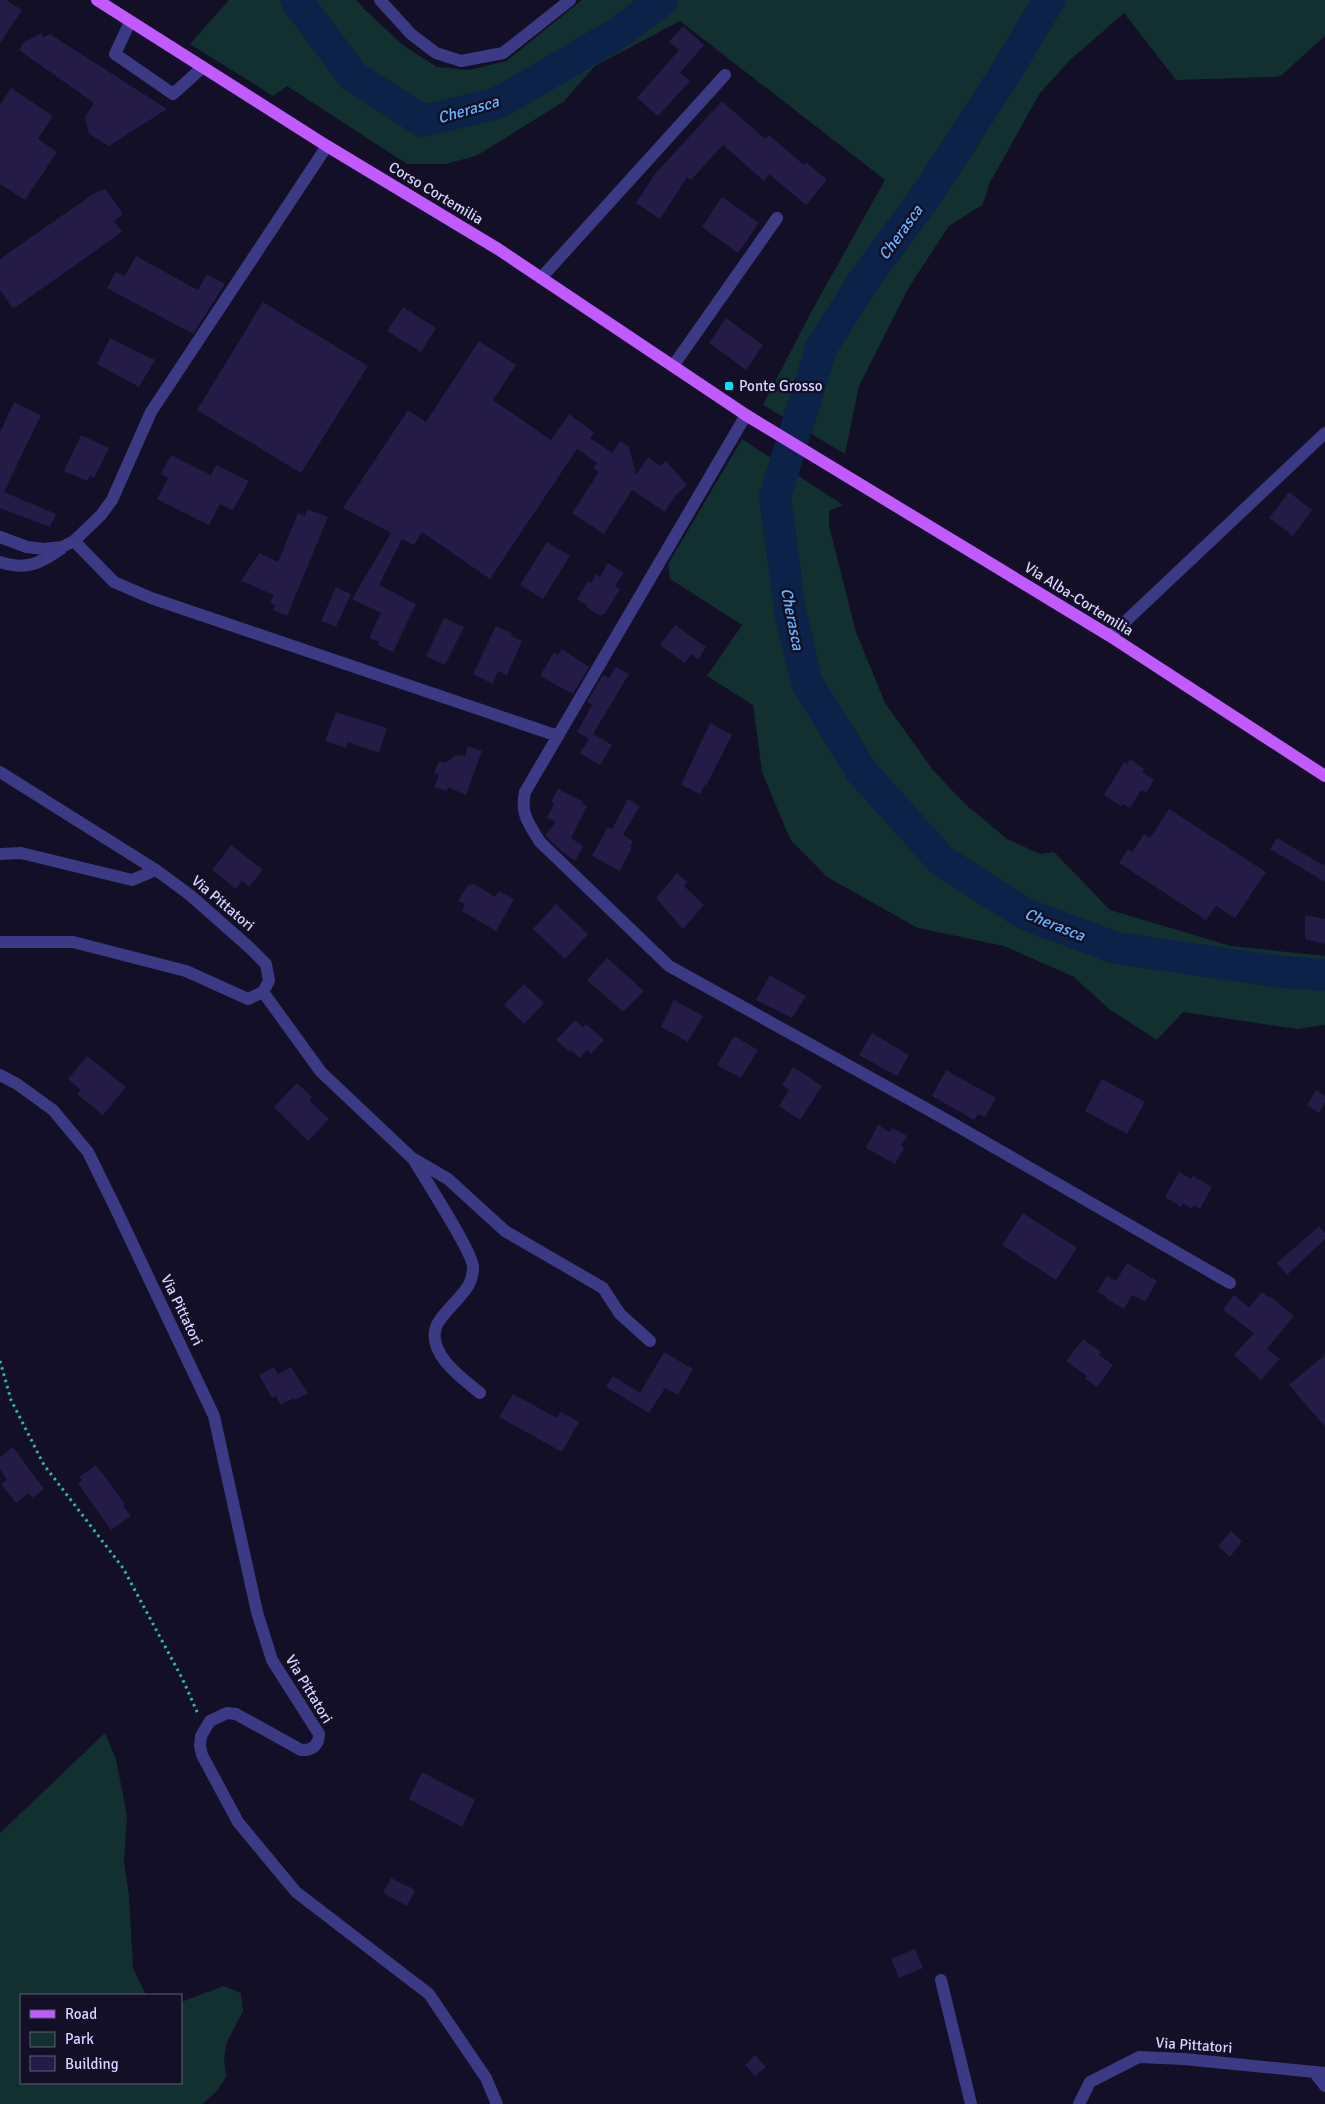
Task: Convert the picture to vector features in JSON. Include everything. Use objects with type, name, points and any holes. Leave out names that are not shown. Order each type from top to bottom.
[{"type":"main road","name":"Corso Cortemilia","points":[[97,0],[327,146],[489,243],[750,417]]},
{"type":"main road","name":"Via Alba-Cortemilia","points":[[750,417],[1110,636],[1325,776]]},
{"type":"street","points":[[380,0],[411,34],[436,53],[460,61],[503,53],[570,0]]},
{"type":"street","points":[[130,22],[115,54],[173,94],[203,66]]},
{"type":"street","points":[[541,278],[725,75]]},
{"type":"street","points":[[0,562],[14,567],[44,560],[62,547],[74,542],[101,515],[112,500],[151,412],[327,146]]},
{"type":"street","points":[[673,366],[777,218]]},
{"type":"street","points":[[750,417],[525,792],[522,805],[528,822],[540,842],[669,966],[945,1119],[1230,1283]]},
{"type":"street","points":[[1110,636],[1325,433]]},
{"type":"street","points":[[0,537],[27,547],[44,549],[62,547]]},
{"type":"street","points":[[74,542],[114,582],[150,598],[558,736]]},
{"type":"street","name":"Via Pittatori","points":[[0,772],[156,870],[190,895],[266,964],[269,981],[263,992]]},
{"type":"street","points":[[0,854],[21,853],[132,880],[156,870]]},
{"type":"street","points":[[0,942],[73,942],[186,971],[248,999],[263,992],[321,1072],[413,1159],[448,1179],[505,1231],[603,1288],[620,1314],[650,1341]]},
{"type":"street","name":"Via Pittatori","points":[[0,1075],[17,1084],[53,1110],[88,1152],[116,1209],[214,1416],[257,1612],[272,1660],[317,1730],[319,1739],[310,1750],[301,1750],[236,1714],[218,1716],[204,1728]]},
{"type":"street","points":[[413,1159],[464,1244],[473,1266],[469,1287],[448,1310],[436,1328],[437,1349],[453,1371],[480,1393]]},
{"type":"street","points":[[204,1728],[201,1736],[202,1754],[238,1822],[296,1892],[429,1994],[486,2078],[497,2104]]},
{"type":"street","points":[[941,1980],[972,2104]]},
{"type":"street","name":"Via Pittatori","points":[[1079,2104],[1090,2082],[1110,2074],[1140,2057],[1320,2073]]},
{"type":"street","points":[[1320,2073],[1325,2086]]},
{"type":"path","points":[[0,1361],[10,1400],[44,1464],[123,1568],[182,1678],[204,1728]]},
{"type":"green space","points":[[229,0],[357,0],[363,8],[404,46],[437,67],[469,70],[506,61],[582,0],[1325,0],[1325,36],[1282,75],[1275,77],[1176,80],[1124,13],[1069,61],[1040,93],[989,184],[982,205],[949,226],[909,287],[859,386],[845,454],[763,405],[810,314],[885,180],[680,21],[595,66],[563,102],[476,156],[445,164],[407,164],[287,86],[273,96],[190,44]]},
{"type":"green space","points":[[742,439],[843,505],[829,511],[829,526],[856,632],[885,703],[933,770],[965,804],[1007,839],[1040,854],[1054,852],[1110,910],[1231,946],[1325,956],[1325,1025],[1297,1029],[1183,1012],[1157,1040],[1109,1009],[1074,977],[1004,946],[918,928],[827,877],[790,839],[762,772],[753,705],[707,676],[742,625],[670,579],[668,564]]},
{"type":"green space","points":[[105,1733],[116,1759],[127,1816],[124,1861],[129,1896],[133,1968],[146,1994],[20,1994],[20,2084],[182,2084],[182,2002],[224,1986],[241,1993],[243,2011],[227,2042],[224,2059],[226,2077],[216,2092],[202,2104],[0,2104],[0,1833]]},
{"type":"building","points":[[0,0],[6,0],[22,10],[0,43]]},
{"type":"building","points":[[683,26],[704,45],[680,73],[690,81],[658,116],[637,98],[679,50],[669,42]]},
{"type":"building","points":[[41,33],[43,37],[50,34],[167,109],[109,146],[89,134],[85,117],[94,103],[19,50],[24,42]]},
{"type":"building","points":[[11,88],[53,116],[38,139],[57,152],[25,200],[0,184],[0,105]]},
{"type":"building","points":[[722,101],[765,139],[769,135],[804,165],[806,162],[827,180],[806,205],[769,174],[764,181],[723,145],[691,180],[687,177],[660,219],[636,203],[655,174]]},
{"type":"building","points":[[105,189],[123,214],[114,221],[122,232],[13,309],[0,290],[0,259],[93,194]]},
{"type":"building","points":[[722,197],[759,223],[738,253],[702,227]]},
{"type":"building","points":[[136,256],[198,290],[207,274],[225,284],[193,334],[107,288],[116,272],[125,276]]},
{"type":"building","points":[[263,302],[368,366],[301,473],[197,410]]},
{"type":"building","points":[[403,307],[436,328],[421,352],[387,331]]},
{"type":"building","points":[[726,318],[763,345],[746,370],[709,343]]},
{"type":"building","points":[[110,338],[155,360],[139,387],[97,364]]},
{"type":"building","points":[[479,341],[516,365],[493,400],[551,440],[569,414],[594,432],[590,438],[612,453],[620,441],[629,447],[636,475],[648,457],[660,466],[666,461],[687,485],[675,496],[665,512],[632,490],[604,534],[572,513],[599,472],[593,468],[597,463],[577,449],[490,579],[422,532],[414,545],[402,539],[379,585],[416,604],[393,652],[377,645],[379,642],[369,638],[381,613],[352,599],[391,533],[343,508],[408,410],[426,422]]},
{"type":"building","points":[[14,402],[41,415],[4,492],[56,514],[50,527],[0,508],[0,432]]},
{"type":"building","points":[[81,435],[109,448],[94,478],[90,476],[87,481],[64,471]]},
{"type":"building","points":[[171,455],[211,475],[216,465],[249,481],[233,510],[220,504],[209,525],[157,499],[168,478],[161,474]]},
{"type":"building","points":[[1289,492],[1312,510],[1293,536],[1269,518]]},
{"type":"building","points":[[307,509],[328,517],[287,616],[273,610],[275,605],[270,603],[274,595],[241,581],[259,553],[278,562],[298,513],[305,516]]},
{"type":"building","points":[[547,542],[570,556],[543,599],[520,585]]},
{"type":"building","points":[[608,563],[624,573],[615,586],[620,589],[604,615],[602,614],[601,616],[577,599],[588,581],[591,583],[596,574],[600,577]]},
{"type":"building","points":[[336,587],[351,594],[336,627],[321,621]]},
{"type":"building","points":[[444,618],[464,627],[445,665],[426,656]]},
{"type":"building","points":[[675,625],[706,647],[698,660],[691,654],[685,663],[660,645]]},
{"type":"building","points":[[496,626],[512,633],[511,636],[522,641],[507,675],[498,671],[493,684],[473,674]]},
{"type":"building","points":[[562,649],[589,667],[573,694],[540,676],[554,652],[558,655]]},
{"type":"building","points":[[616,667],[629,674],[593,734],[612,745],[600,765],[580,753],[589,739],[577,732],[592,705],[587,702],[603,675],[609,678]]},
{"type":"building","points":[[336,712],[387,728],[379,753],[348,742],[346,748],[325,741]]},
{"type":"building","points":[[710,723],[732,735],[700,794],[681,785]]},
{"type":"building","points":[[468,746],[482,751],[466,795],[448,787],[447,791],[434,787],[439,775],[434,773],[439,761],[446,763],[456,755],[465,756]]},
{"type":"building","points":[[1130,759],[1144,769],[1142,772],[1154,780],[1146,793],[1141,790],[1130,808],[1123,804],[1121,806],[1104,795],[1124,762],[1127,764]]},
{"type":"building","points":[[558,789],[584,802],[582,804],[587,806],[571,838],[583,846],[575,861],[545,835],[556,822],[547,818],[554,804],[551,802]]},
{"type":"building","points":[[628,799],[640,806],[623,835],[633,841],[620,871],[592,856],[608,827],[612,829]]},
{"type":"building","points":[[1169,809],[1266,872],[1235,918],[1216,906],[1206,920],[1119,863],[1128,849],[1132,852],[1144,834],[1150,838]]},
{"type":"building","points":[[1277,838],[1325,866],[1325,882],[1270,849]]},
{"type":"building","points":[[231,845],[263,870],[249,887],[242,881],[236,889],[212,870]]},
{"type":"building","points":[[677,873],[687,882],[684,886],[704,905],[683,929],[656,898]]},
{"type":"building","points":[[474,884],[495,897],[499,891],[514,899],[496,931],[462,911],[465,904],[458,901],[468,885]]},
{"type":"building","points":[[556,904],[588,934],[565,959],[533,929]]},
{"type":"building","points":[[1305,915],[1325,919],[1325,944],[1305,939]]},
{"type":"building","points":[[607,958],[644,991],[623,1012],[587,980]]},
{"type":"building","points":[[770,975],[806,996],[792,1018],[756,1000]]},
{"type":"building","points":[[524,984],[544,1003],[524,1024],[504,1005]]},
{"type":"building","points":[[674,1000],[703,1016],[688,1042],[661,1027]]},
{"type":"building","points":[[575,1020],[583,1027],[586,1024],[604,1040],[591,1054],[587,1050],[580,1058],[556,1040]]},
{"type":"building","points":[[872,1033],[909,1055],[897,1076],[859,1055]]},
{"type":"building","points":[[734,1036],[758,1050],[741,1078],[717,1065]]},
{"type":"building","points":[[87,1056],[126,1087],[103,1115],[77,1094],[81,1090],[68,1079]]},
{"type":"building","points":[[793,1067],[822,1086],[800,1120],[779,1106],[789,1090],[782,1085]]},
{"type":"building","points":[[946,1070],[996,1098],[985,1117],[978,1114],[974,1120],[932,1096]]},
{"type":"building","points":[[1102,1079],[1145,1102],[1127,1134],[1085,1111]]},
{"type":"building","points":[[297,1083],[312,1097],[309,1100],[329,1119],[308,1141],[274,1107]]},
{"type":"building","points":[[1316,1090],[1325,1096],[1325,1102],[1319,1113],[1307,1105]]},
{"type":"building","points":[[878,1125],[890,1132],[892,1128],[907,1136],[901,1146],[904,1148],[895,1164],[866,1148]]},
{"type":"building","points":[[1179,1172],[1191,1179],[1193,1176],[1212,1187],[1200,1209],[1194,1205],[1191,1209],[1183,1203],[1181,1207],[1165,1197]]},
{"type":"building","points":[[1023,1213],[1077,1248],[1056,1280],[1002,1245]]},
{"type":"building","points":[[1319,1226],[1325,1233],[1325,1239],[1287,1275],[1277,1263]]},
{"type":"building","points":[[1127,1263],[1157,1281],[1145,1302],[1132,1295],[1124,1309],[1097,1292],[1107,1276],[1116,1281]]},
{"type":"building","points":[[1262,1292],[1269,1298],[1270,1296],[1294,1316],[1267,1349],[1280,1359],[1261,1380],[1234,1355],[1254,1333],[1223,1310],[1234,1295],[1249,1307]]},
{"type":"building","points":[[1083,1339],[1101,1352],[1099,1355],[1113,1365],[1097,1387],[1085,1379],[1087,1376],[1066,1361]]},
{"type":"building","points":[[664,1352],[693,1369],[678,1395],[665,1388],[649,1413],[606,1387],[613,1376],[640,1393]]},
{"type":"building","points":[[1325,1355],[1325,1427],[1289,1385]]},
{"type":"building","points":[[274,1367],[278,1374],[291,1367],[308,1393],[281,1405],[276,1396],[272,1398],[259,1375]]},
{"type":"building","points":[[513,1394],[557,1418],[561,1412],[579,1422],[562,1452],[499,1417]]},
{"type":"building","points":[[13,1447],[44,1489],[32,1498],[29,1493],[16,1503],[1,1484],[7,1480],[0,1469],[0,1457]]},
{"type":"building","points":[[96,1465],[125,1504],[123,1506],[131,1516],[111,1530],[78,1483],[82,1480],[79,1477]]},
{"type":"building","points":[[1231,1531],[1242,1541],[1230,1557],[1218,1546]]},
{"type":"building","points":[[422,1772],[475,1800],[462,1827],[409,1799]]},
{"type":"building","points":[[391,1878],[415,1890],[407,1906],[383,1893]]},
{"type":"building","points":[[915,1949],[923,1968],[899,1978],[891,1959]]},
{"type":"building","points":[[755,2055],[766,2067],[755,2076],[745,2065]]},
{"type":"waterway","name":"Cherasca","points":[[296,0],[354,77],[423,121],[498,103],[618,33],[662,0]]},
{"type":"waterway","name":"Cherasca","points":[[1049,0],[1006,72],[930,190],[865,279],[822,346],[775,496],[790,611],[807,683],[862,772],[942,861],[1025,914],[1116,948],[1281,972],[1325,975]]},
{"type":"place","name":"Ponte Grosso","points":[[729,386]]}]
